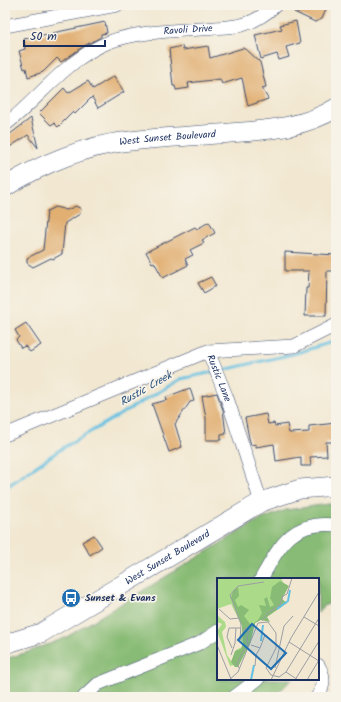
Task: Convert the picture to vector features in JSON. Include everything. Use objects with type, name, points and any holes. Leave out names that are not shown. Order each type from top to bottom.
[{"type":"main road","name":"West Sunset Boulevard","points":[[5,187],[45,165],[90,149],[128,141],[269,130],[310,120],[336,108]]},
{"type":"main road","name":"West Sunset Boulevard","points":[[5,644],[41,633],[261,502],[300,489],[336,486]]},
{"type":"street","points":[[5,26],[117,5]]},
{"type":"street","name":"Ravoli Drive","points":[[5,125],[20,113],[61,73],[81,57],[109,42],[133,36],[244,25],[262,17],[276,5]]},
{"type":"street","points":[[208,350],[294,346],[336,325]]},
{"type":"street","name":"Rustic Lane","points":[[5,435],[208,350],[261,502]]},
{"type":"street","points":[[262,578],[274,555],[294,532],[310,526],[336,525]]},
{"type":"street","points":[[84,697],[98,684],[200,643],[217,632]]},
{"type":"street","points":[[317,697],[324,681],[324,674],[319,666]]},
{"type":"street","points":[[234,697],[257,680]]},
{"type":"green space","points":[[336,503],[336,601],[323,606],[319,612],[319,578],[217,578],[217,680],[291,680],[274,697],[5,697],[5,659],[65,638],[257,521],[286,510]]},
{"type":"building","points":[[297,5],[328,5],[322,19],[315,22],[294,12]]},
{"type":"building","points":[[296,21],[300,43],[286,47],[289,57],[279,60],[277,54],[261,59],[255,35],[282,29],[280,25]]},
{"type":"building","points":[[105,22],[107,33],[101,34],[101,37],[84,46],[61,62],[57,58],[43,72],[28,77],[19,51],[25,49],[24,39]]},
{"type":"building","points":[[182,46],[183,50],[208,46],[210,58],[243,48],[248,51],[260,62],[266,87],[262,88],[268,99],[248,106],[242,78],[222,84],[220,79],[188,83],[189,88],[176,90],[175,86],[173,86],[169,49]]},
{"type":"building","points":[[114,76],[124,92],[98,108],[92,97],[75,114],[73,112],[58,127],[54,123],[51,125],[39,113],[64,88],[68,93],[88,81],[93,89]]},
{"type":"building","points":[[31,118],[38,148],[28,135],[5,150],[5,138]]},
{"type":"building","points":[[76,206],[81,209],[80,214],[65,223],[62,254],[33,267],[27,263],[27,258],[43,250],[47,211],[55,207],[67,210]]},
{"type":"building","points":[[209,222],[215,233],[202,240],[204,243],[190,250],[193,255],[185,259],[188,265],[163,278],[154,262],[152,263],[146,252],[195,227],[197,229]]},
{"type":"building","points":[[285,252],[336,255],[336,271],[327,271],[326,316],[305,316],[306,288],[308,288],[309,271],[285,271]]},
{"type":"building","points":[[211,277],[216,286],[204,293],[198,283]]},
{"type":"building","points":[[26,323],[41,345],[30,352],[25,346],[21,348],[16,340],[19,337],[15,330]]},
{"type":"building","points":[[190,388],[194,401],[190,402],[175,424],[182,447],[169,452],[152,404],[167,400],[166,397]]},
{"type":"building","points":[[217,393],[223,410],[226,434],[221,435],[221,440],[206,440],[206,418],[202,396]]},
{"type":"building","points":[[266,414],[268,424],[274,423],[275,426],[287,424],[289,433],[309,432],[309,426],[336,423],[336,442],[326,442],[327,456],[310,457],[311,466],[301,466],[301,457],[276,461],[274,444],[256,447],[256,444],[251,445],[249,438],[245,418]]},
{"type":"building","points":[[94,535],[102,547],[90,555],[82,542]]},
{"type":"waterway","name":"Rustic Creek","points":[[219,371],[293,354],[336,341]]},
{"type":"waterway","name":"Rustic Creek","points":[[5,488],[61,449],[181,379],[213,372]]},
{"type":"place","name":"Sunset & Evans","points":[[71,598]]}]
